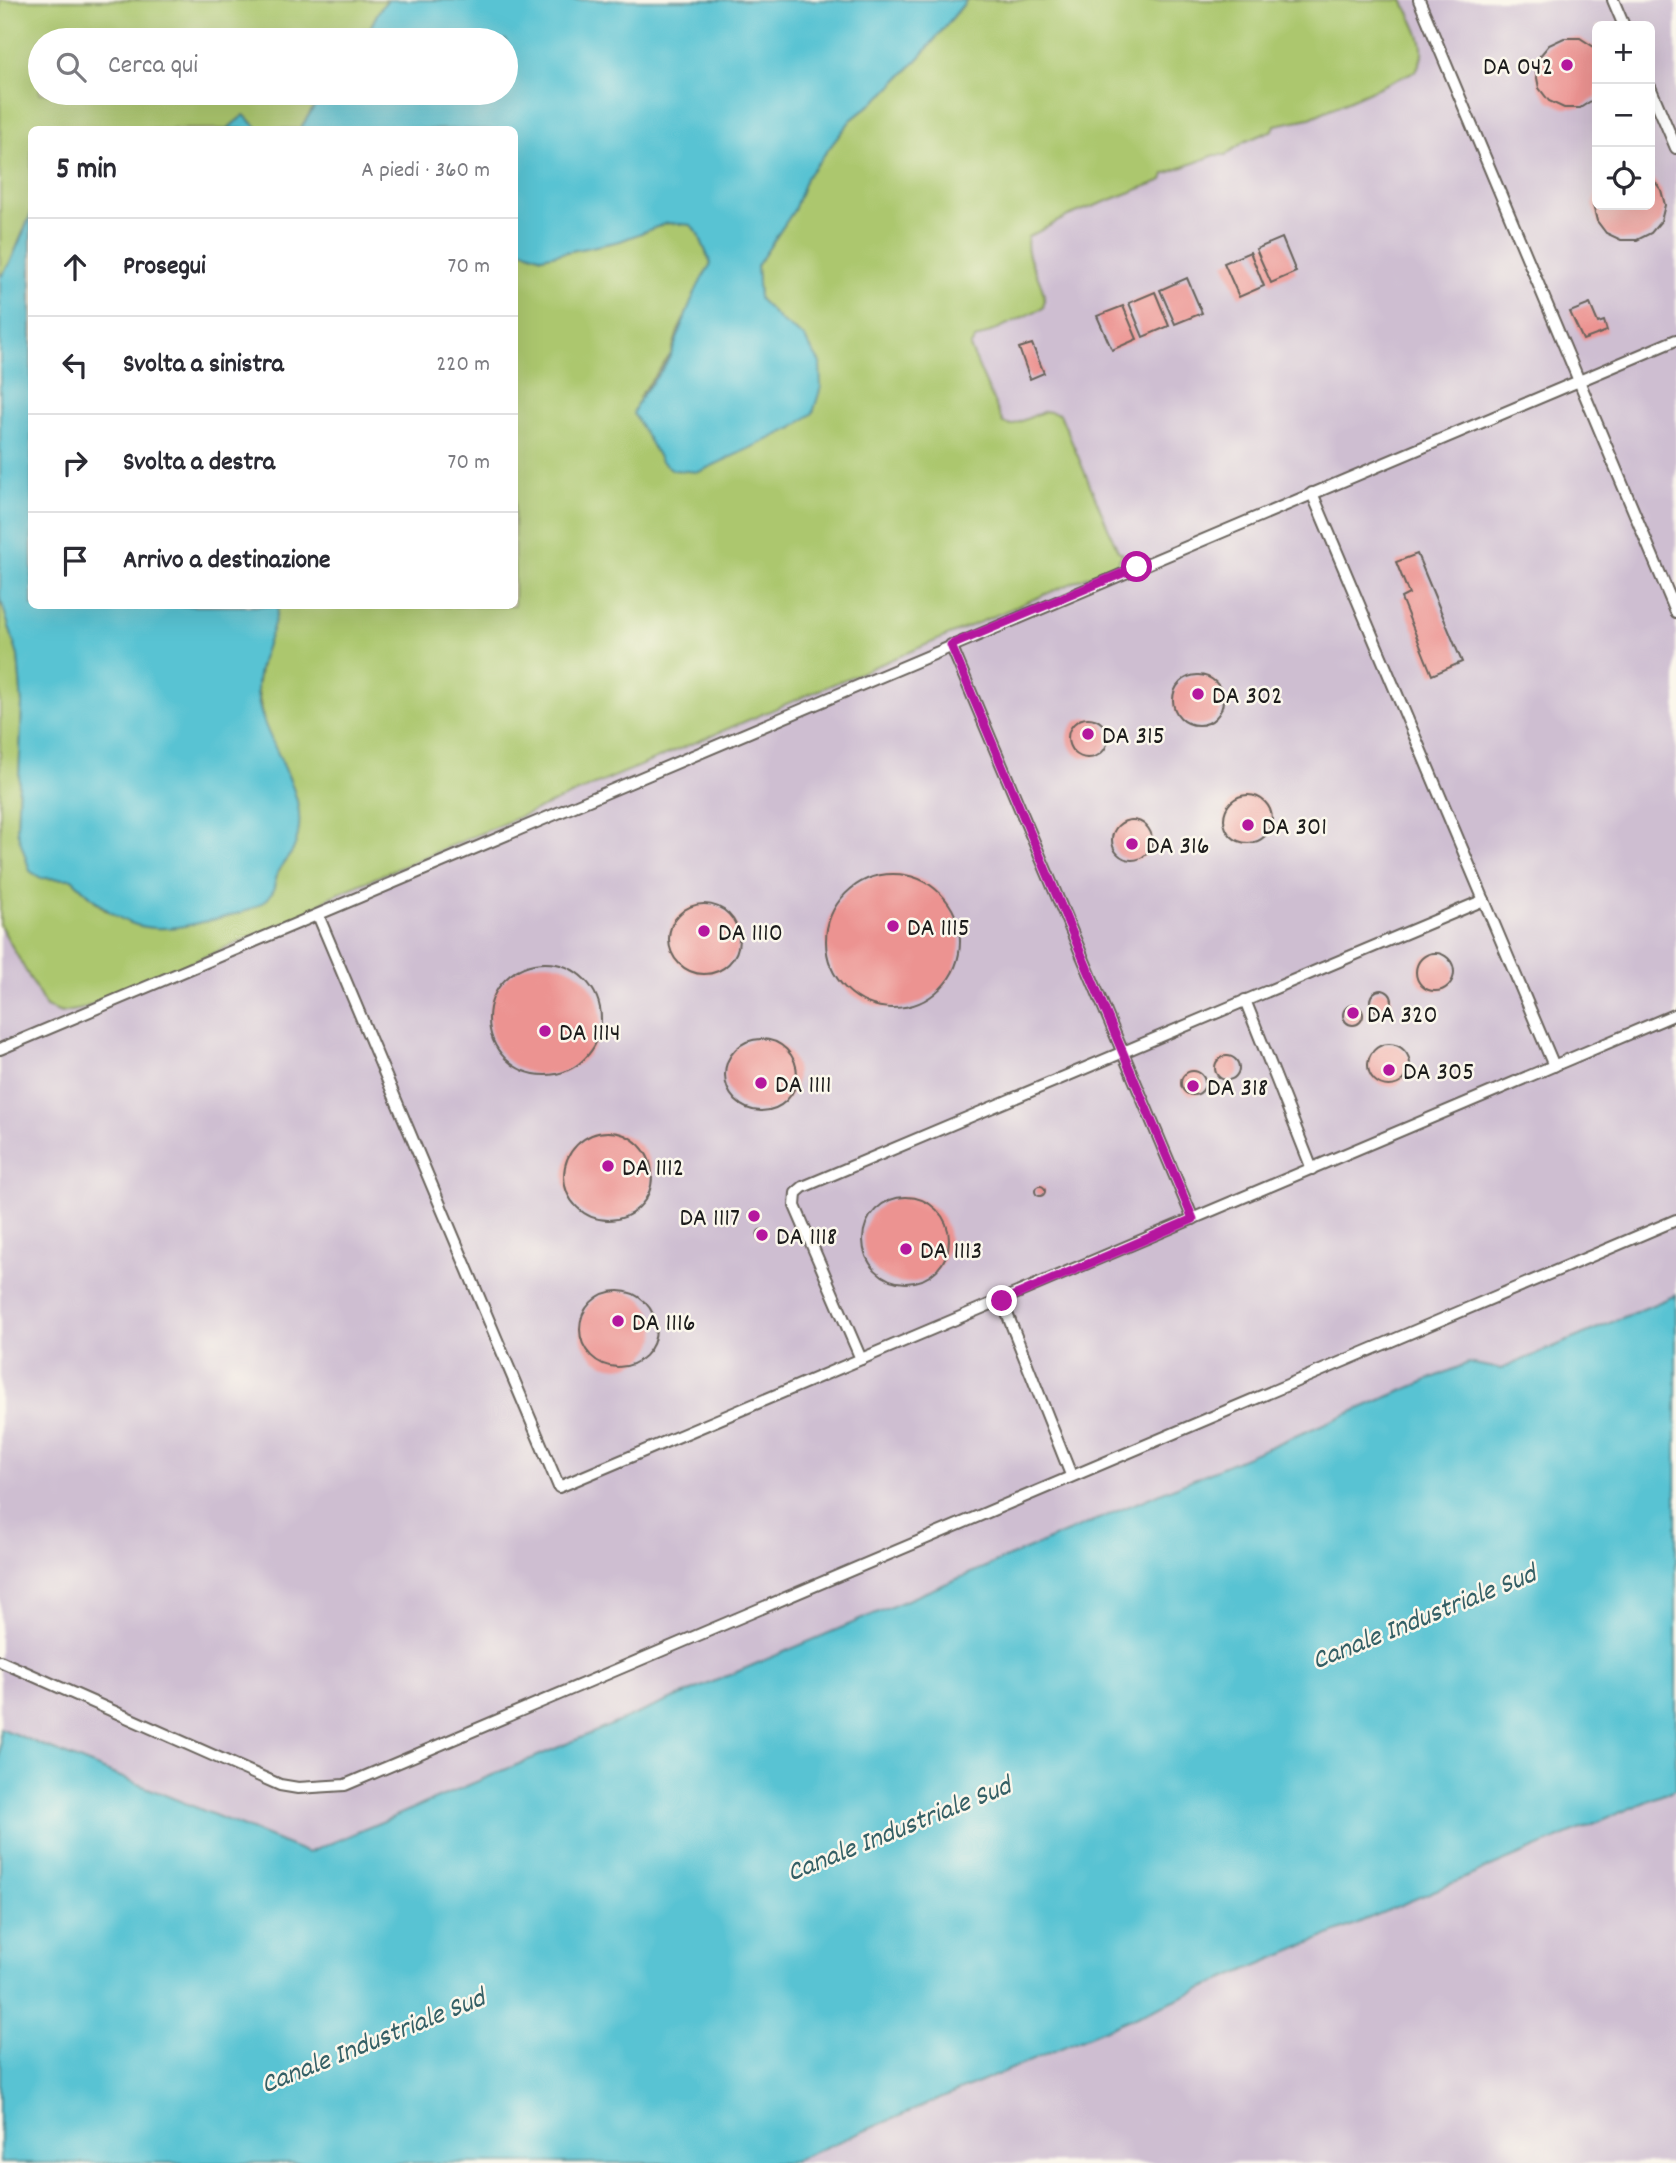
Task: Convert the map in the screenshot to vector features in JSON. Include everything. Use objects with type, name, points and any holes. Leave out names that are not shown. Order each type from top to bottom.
[{"type":"lane","points":[[1419,0],[1676,612]]},
{"type":"lane","points":[[1613,0],[1622,21]]},
{"type":"lane","points":[[1655,99],[1676,148]]},
{"type":"lane","points":[[0,1049],[1676,340]]},
{"type":"lane","points":[[1312,493],[1554,1066]]},
{"type":"lane","points":[[951,645],[1193,1219]]},
{"type":"lane","points":[[861,1359],[795,1206],[796,1193],[803,1187],[835,1171],[1484,900]]},
{"type":"lane","points":[[318,915],[559,1487],[1676,1014]]},
{"type":"lane","points":[[1245,1000],[1312,1169]]},
{"type":"lane","points":[[0,1661],[280,1785],[298,1788],[345,1785],[1676,1220]]},
{"type":"lane","points":[[1002,1301],[1071,1475]]},
{"type":"shaded area","points":[[0,0],[1676,0],[1676,1295],[1501,1369],[1468,1363],[308,1853],[0,1728]]},
{"type":"shaded area","points":[[1676,1789],[1676,2163],[788,2163]]},
{"type":"green space","points":[[0,0],[389,0],[370,28],[28,28],[28,105],[315,105],[302,126],[256,126],[244,115],[231,126],[28,126],[28,221],[11,261],[0,278]]},
{"type":"green space","points":[[967,0],[1403,0],[1422,45],[1420,63],[1415,71],[1310,118],[1275,125],[1273,130],[1244,142],[1226,155],[1215,155],[1165,174],[1163,180],[1068,216],[1028,237],[1029,255],[1043,290],[1043,308],[975,339],[970,347],[1003,423],[1012,425],[1045,411],[1060,414],[1118,551],[1123,553],[1117,564],[330,897],[305,914],[82,1009],[61,1013],[46,1007],[0,925],[0,597],[18,656],[22,704],[17,831],[41,878],[72,879],[105,910],[188,925],[250,909],[271,894],[278,872],[293,849],[275,750],[264,723],[257,687],[264,648],[277,609],[518,609],[518,246],[542,257],[620,241],[667,223],[691,224],[699,235],[711,264],[678,331],[671,354],[639,397],[770,438],[793,428],[804,337],[782,322],[759,299],[757,266],[794,210],[806,178],[851,120],[885,93],[921,56]]},
{"type":"water","points":[[389,0],[967,0],[921,56],[885,93],[851,120],[806,178],[794,210],[757,266],[759,299],[782,322],[804,337],[820,363],[821,387],[813,413],[793,428],[699,472],[673,470],[661,461],[633,413],[641,397],[667,362],[693,298],[711,264],[699,235],[691,225],[667,223],[620,241],[542,257],[518,246],[518,126],[302,126],[315,105],[518,105],[518,28],[370,28]]},
{"type":"water","points":[[244,115],[256,126],[231,126]]},
{"type":"water","points":[[28,221],[28,609],[277,609],[260,667],[257,688],[267,729],[293,788],[299,829],[293,850],[279,869],[272,893],[249,910],[177,927],[142,926],[114,915],[72,879],[41,878],[30,871],[17,831],[22,704],[18,656],[0,597],[0,278],[11,261]]},
{"type":"water","name":"Canale Industriale Sud","points":[[1676,1295],[1676,1789],[788,2163],[0,2163],[0,1728],[308,1853],[1468,1363],[1501,1369]]},
{"type":"building","name":"DA 042","points":[[1564,38],[1580,38],[1592,46],[1592,100],[1580,108],[1564,108],[1549,101],[1539,88],[1536,73],[1539,57],[1549,45]]},
{"type":"building","points":[[1655,182],[1661,190],[1665,205],[1661,221],[1651,233],[1637,240],[1621,240],[1606,233],[1597,221],[1594,210],[1655,210]]},
{"type":"building","points":[[1282,238],[1296,272],[1271,283],[1256,249]]},
{"type":"building","points":[[1250,252],[1264,286],[1239,297],[1224,263]]},
{"type":"building","points":[[1187,278],[1202,313],[1175,324],[1160,290]]},
{"type":"building","points":[[1155,292],[1169,326],[1143,337],[1129,303]]},
{"type":"building","points":[[1590,304],[1598,323],[1604,321],[1607,331],[1583,340],[1570,312]]},
{"type":"building","points":[[1123,306],[1137,339],[1112,350],[1097,316]]},
{"type":"building","points":[[1032,344],[1044,373],[1030,379],[1019,348]]},
{"type":"building","points":[[1417,554],[1462,662],[1432,675],[1401,598],[1409,594],[1396,562]]},
{"type":"building","name":"DA 302","points":[[1198,675],[1216,682],[1223,700],[1216,718],[1198,725],[1180,718],[1173,700],[1180,682]]},
{"type":"building","name":"DA 315","points":[[1088,718],[1102,724],[1108,738],[1102,752],[1088,758],[1074,752],[1068,738],[1074,724]]},
{"type":"building","name":"DA 301","points":[[1248,795],[1265,802],[1272,819],[1265,836],[1248,843],[1231,836],[1224,819],[1231,802]]},
{"type":"building","name":"DA 316","points":[[1132,820],[1146,826],[1152,840],[1146,854],[1132,860],[1118,854],[1112,840],[1118,826]]},
{"type":"building","name":"DA 1115","points":[[893,874],[918,879],[940,894],[955,916],[960,941],[955,966],[940,988],[918,1003],[893,1008],[868,1003],[846,988],[831,966],[826,941],[831,916],[846,894],[868,879]]},
{"type":"building","name":"DA 1110","points":[[704,904],[729,914],[739,939],[729,964],[704,974],[679,964],[669,939],[679,914]]},
{"type":"building","points":[[1435,953],[1449,958],[1454,972],[1449,986],[1435,991],[1421,986],[1416,972],[1421,958]]},
{"type":"building","name":"DA 1114","points":[[545,963],[566,967],[585,979],[597,998],[601,1019],[597,1040],[585,1059],[566,1071],[545,1075],[524,1071],[505,1059],[493,1040],[489,1019],[493,998],[505,979],[524,967]]},
{"type":"building","points":[[1377,990],[1385,990],[1392,997],[1392,1005],[1385,1012],[1377,1012],[1370,1005],[1370,997]]},
{"type":"building","name":"DA 320","points":[[1353,1005],[1360,1008],[1363,1015],[1360,1022],[1353,1025],[1346,1022],[1343,1015],[1346,1008]]},
{"type":"building","name":"DA 1111","points":[[761,1039],[781,1045],[791,1055],[797,1075],[791,1095],[781,1105],[761,1111],[741,1105],[731,1095],[725,1075],[731,1055],[741,1045]]},
{"type":"building","name":"DA 305","points":[[1389,1044],[1404,1050],[1410,1065],[1404,1080],[1389,1086],[1374,1080],[1368,1065],[1374,1050]]},
{"type":"building","points":[[1227,1056],[1238,1063],[1239,1068],[1232,1079],[1227,1080],[1216,1073],[1215,1068],[1222,1057]]},
{"type":"building","name":"DA 318","points":[[1193,1071],[1204,1078],[1205,1083],[1198,1094],[1193,1095],[1182,1088],[1181,1083],[1188,1072]]},
{"type":"building","name":"DA 1112","points":[[608,1132],[633,1139],[645,1151],[652,1176],[645,1201],[633,1213],[608,1220],[583,1213],[571,1201],[564,1176],[571,1151],[583,1139]]},
{"type":"building","points":[[1040,1186],[1045,1191],[1040,1196],[1035,1191]]},
{"type":"building","name":"DA 1113","points":[[906,1197],[930,1204],[942,1216],[949,1240],[942,1264],[930,1276],[906,1283],[882,1276],[870,1264],[863,1240],[870,1216],[882,1204]]},
{"type":"building","name":"DA 1117","points":[[754,1210],[759,1215],[754,1220],[749,1215]]},
{"type":"building","name":"DA 1118","points":[[762,1229],[767,1234],[762,1239],[757,1234]]},
{"type":"building","name":"DA 1116","points":[[618,1291],[632,1294],[645,1302],[653,1315],[656,1329],[653,1343],[645,1356],[632,1364],[618,1367],[604,1364],[591,1356],[583,1343],[580,1329],[583,1315],[591,1302],[604,1294]]},
{"type":"place","name":"DA 042","points":[[1567,65]]},
{"type":"place","name":"DA 302","points":[[1198,694]]},
{"type":"place","name":"DA 315","points":[[1088,734]]},
{"type":"place","name":"DA 301","points":[[1248,825]]},
{"type":"place","name":"DA 316","points":[[1132,844]]},
{"type":"place","name":"DA 1115","points":[[893,926]]},
{"type":"place","name":"DA 1110","points":[[704,931]]},
{"type":"place","name":"DA 320","points":[[1353,1013]]},
{"type":"place","name":"DA 1114","points":[[545,1031]]},
{"type":"place","name":"DA 305","points":[[1389,1070]]},
{"type":"place","name":"DA 1111","points":[[761,1083]]},
{"type":"place","name":"DA 318","points":[[1193,1086]]},
{"type":"place","name":"DA 1112","points":[[608,1166]]},
{"type":"place","name":"DA 1117","points":[[754,1216]]},
{"type":"place","name":"DA 1118","points":[[762,1235]]},
{"type":"place","name":"DA 1113","points":[[906,1249]]},
{"type":"place","name":"DA 1116","points":[[618,1321]]},
{"type":"route","points":[[1002,1301],[1193,1219],[951,645],[1137,567]]}]
